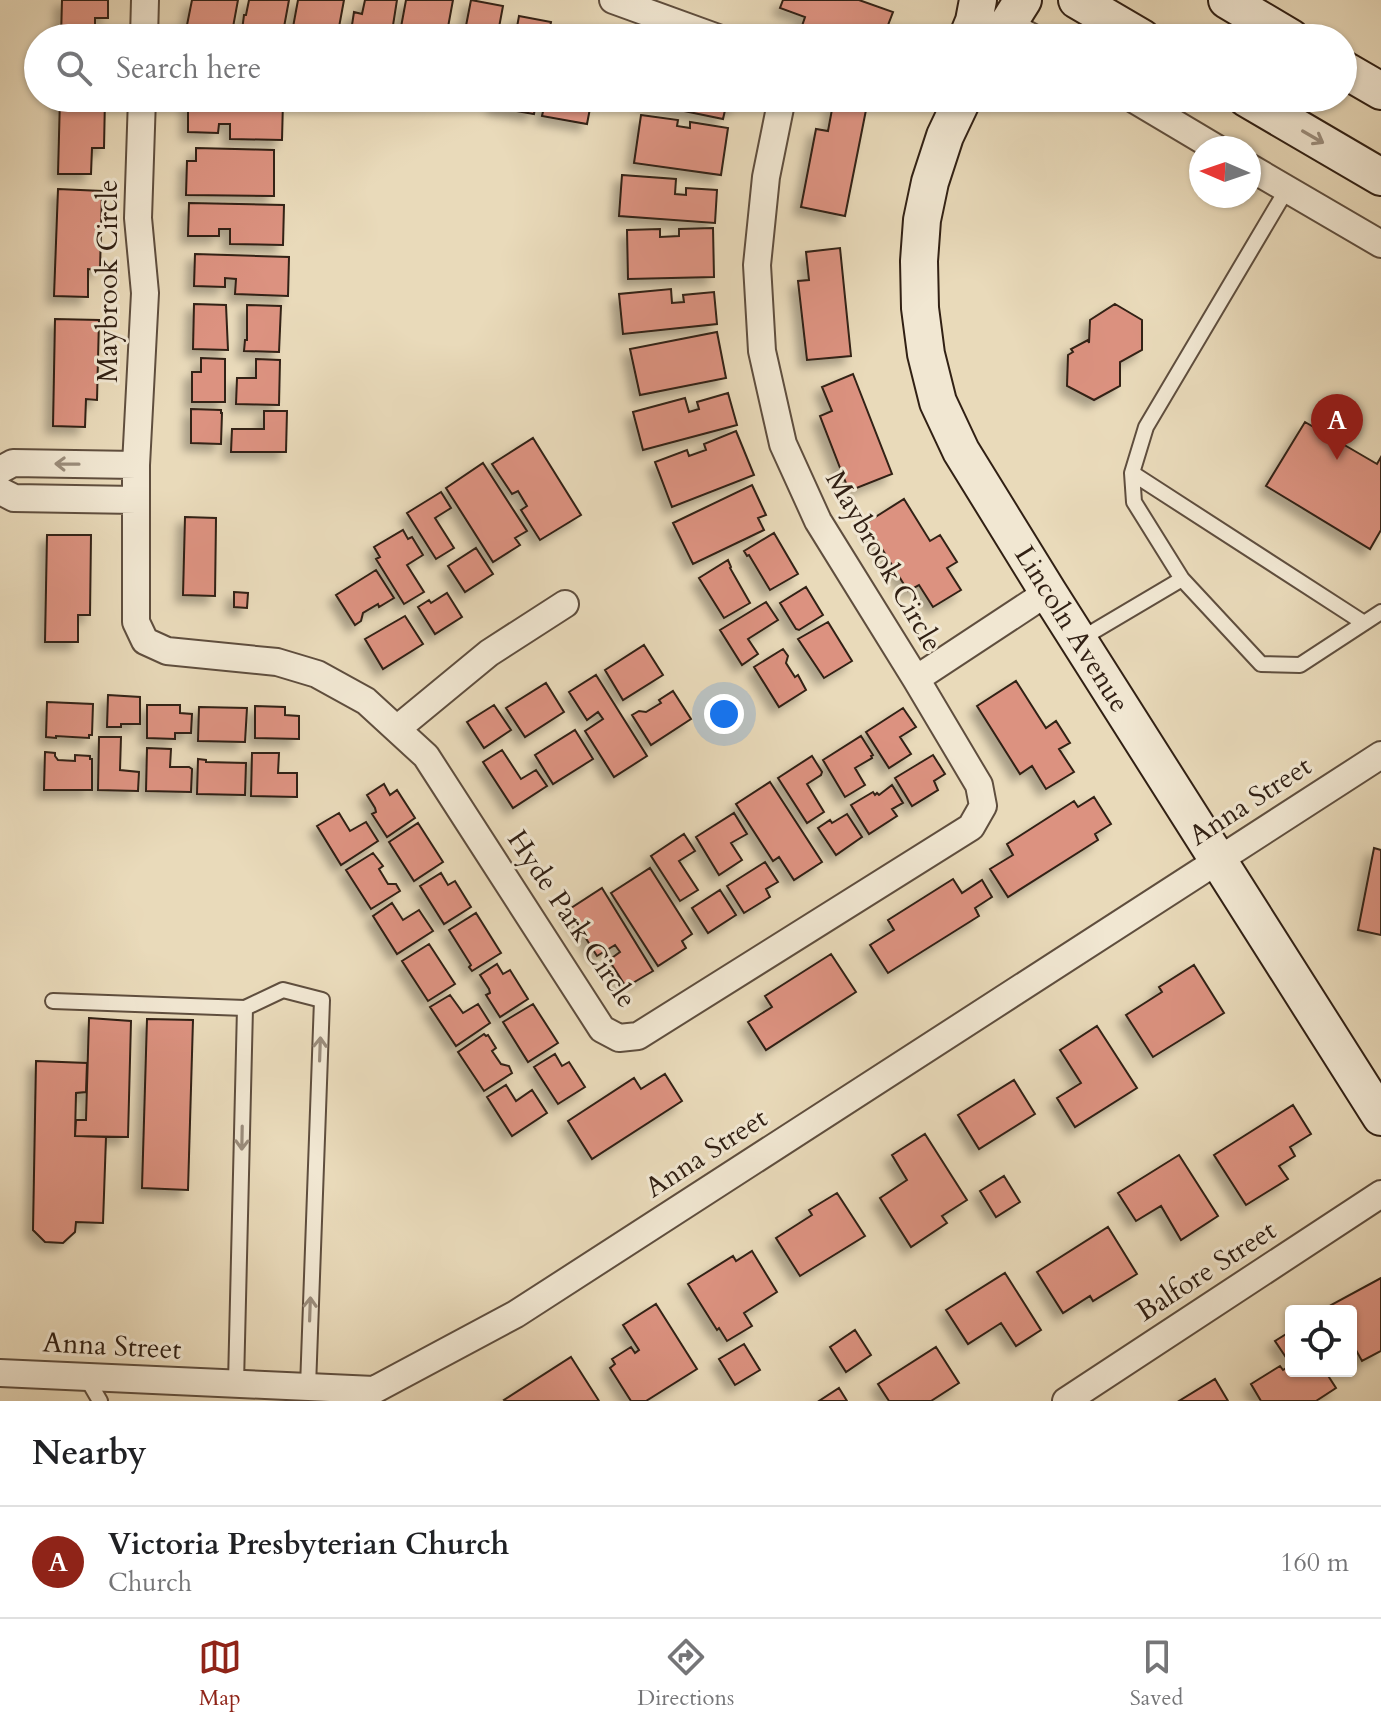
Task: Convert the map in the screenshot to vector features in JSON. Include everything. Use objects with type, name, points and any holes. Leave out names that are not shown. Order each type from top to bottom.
[{"type":"street","points":[[144,24],[145,0]]},
{"type":"street","points":[[613,0],[679,24]]},
{"type":"street","points":[[973,24],[978,0]]},
{"type":"street","points":[[1077,0],[1118,24]]},
{"type":"street","points":[[1227,0],[1267,24]]},
{"type":"street","points":[[1357,77],[1381,91]]},
{"type":"street","name":"Maybrook Circle","points":[[136,465],[145,293],[138,218],[142,112]]},
{"type":"street","name":"Maybrook Circle","points":[[779,112],[766,177],[757,265],[762,351],[783,444],[818,521],[916,679]]},
{"type":"street","name":"Lincoln Avenue","points":[[956,112],[930,182],[922,220],[919,261],[920,308],[926,354],[938,402],[961,451],[1078,641],[1381,1117]]},
{"type":"street","points":[[1156,112],[1196,136]]},
{"type":"street","points":[[1270,112],[1381,177]]},
{"type":"street","points":[[1261,174],[1381,244]]},
{"type":"street","points":[[0,470],[13,463],[136,465]]},
{"type":"street","name":"Hyde Park Circle","points":[[136,465],[136,622],[145,641],[167,651],[277,662],[317,674],[366,701],[426,756],[602,1029],[619,1038],[638,1036],[971,827],[983,806],[979,785],[916,679]]},
{"type":"street","points":[[0,491],[14,498],[136,500]]},
{"type":"street","points":[[916,679],[1048,592]]},
{"type":"street","points":[[398,728],[489,653],[565,604]]},
{"type":"street","name":"Anna Street","points":[[0,1373],[308,1387],[353,1395],[374,1390],[516,1314],[1381,755]]},
{"type":"street","name":"Balfore Street","points":[[1066,1401],[1381,1194]]},
{"type":"lane","points":[[1287,189],[1146,427],[1132,473],[1134,502],[1182,579],[1261,664],[1300,665],[1381,612]]},
{"type":"lane","points":[[1132,473],[1364,623]]},
{"type":"lane","points":[[1078,641],[1182,579]]},
{"type":"lane","points":[[53,1001],[245,1008],[283,990],[322,1000],[308,1387]]},
{"type":"lane","points":[[236,1383],[245,1008]]},
{"type":"lane","points":[[86,1377],[100,1401]]},
{"type":"building","points":[[62,0],[108,0],[108,18],[95,18],[95,24],[61,24]]},
{"type":"building","points":[[192,0],[238,0],[234,24],[187,24]]},
{"type":"building","points":[[249,0],[289,0],[285,24],[243,24]]},
{"type":"building","points":[[298,0],[344,0],[340,24],[294,24]]},
{"type":"building","points":[[365,0],[397,0],[393,24],[352,24],[354,12],[362,14]]},
{"type":"building","points":[[406,0],[453,0],[449,24],[402,24]]},
{"type":"building","points":[[471,0],[503,6],[500,24],[466,24]]},
{"type":"building","points":[[783,0],[859,0],[893,12],[888,24],[803,24],[805,17],[780,8]]},
{"type":"building","points":[[519,16],[551,22],[551,24],[518,24]]},
{"type":"building","points":[[60,112],[105,112],[104,148],[92,148],[91,174],[58,174]]},
{"type":"building","points":[[188,112],[283,112],[282,140],[230,139],[230,124],[219,124],[218,133],[188,132]]},
{"type":"building","points":[[543,112],[589,112],[587,124],[542,116]]},
{"type":"building","points":[[689,112],[725,112],[723,119]]},
{"type":"building","points":[[832,112],[866,112],[845,216],[801,207],[816,129],[828,131]]},
{"type":"building","points":[[641,115],[678,120],[677,126],[690,128],[690,122],[728,128],[721,175],[634,163]]},
{"type":"building","points":[[196,148],[274,150],[274,196],[186,195],[187,161],[196,161]]},
{"type":"building","points":[[622,175],[676,179],[675,194],[686,195],[686,188],[717,190],[715,223],[619,216]]},
{"type":"building","points":[[58,189],[102,191],[100,270],[88,269],[88,297],[54,296]]},
{"type":"building","points":[[189,203],[284,205],[283,245],[230,244],[230,229],[219,229],[219,236],[188,236]]},
{"type":"building","points":[[713,228],[714,277],[628,279],[627,230],[660,229],[660,237],[679,236],[679,229]]},
{"type":"building","points":[[840,248],[851,356],[807,360],[798,281],[809,280],[806,252]]},
{"type":"building","points":[[195,254],[289,257],[288,296],[235,294],[236,279],[225,278],[225,287],[194,286]]},
{"type":"building","points":[[671,289],[672,303],[684,302],[683,295],[714,292],[717,324],[623,334],[619,294]]},
{"type":"building","points":[[194,304],[226,305],[228,350],[193,349]]},
{"type":"building","points":[[1115,304],[1142,320],[1142,350],[1120,362],[1120,386],[1094,400],[1067,386],[1068,355],[1073,352],[1071,349],[1088,340],[1089,343],[1090,320]]},
{"type":"building","points":[[247,305],[281,306],[279,352],[244,351]]},
{"type":"building","points":[[55,319],[99,320],[97,400],[86,399],[85,427],[53,426]]},
{"type":"building","points":[[717,332],[726,378],[640,395],[630,349]]},
{"type":"building","points":[[201,358],[225,359],[225,402],[192,402],[192,372],[201,372]]},
{"type":"building","points":[[256,359],[280,360],[279,405],[236,404],[237,378],[256,378]]},
{"type":"building","points":[[853,374],[892,474],[849,491],[820,416],[832,411],[822,387]]},
{"type":"building","points":[[728,393],[737,425],[643,450],[633,412],[685,398],[689,412],[699,409],[697,402]]},
{"type":"building","points":[[191,409],[221,410],[221,444],[191,443]]},
{"type":"building","points":[[264,411],[287,411],[286,452],[231,452],[232,429],[264,429]]},
{"type":"building","points":[[1305,422],[1377,464],[1381,457],[1381,530],[1370,549],[1266,486]]},
{"type":"building","points":[[736,431],[754,475],[672,507],[655,462],[687,450],[689,456],[706,450],[704,444]]},
{"type":"building","points":[[533,438],[581,515],[540,540],[521,510],[527,506],[518,491],[512,494],[492,464]]},
{"type":"building","points":[[483,463],[527,531],[515,538],[520,545],[493,562],[446,488]]},
{"type":"building","points":[[752,485],[766,515],[758,518],[764,530],[693,564],[673,523]]},
{"type":"building","points":[[441,492],[451,508],[435,518],[454,548],[436,559],[407,513]]},
{"type":"building","points":[[904,499],[930,541],[940,535],[957,562],[947,568],[961,590],[933,607],[919,585],[908,591],[866,523]]},
{"type":"building","points":[[185,517],[216,518],[215,596],[183,595]]},
{"type":"building","points":[[403,530],[408,539],[412,537],[423,555],[407,565],[424,592],[404,604],[376,559],[380,557],[374,547]]},
{"type":"building","points":[[774,533],[798,574],[770,590],[744,551]]},
{"type":"building","points":[[47,535],[91,535],[90,615],[78,615],[78,642],[45,642]]},
{"type":"building","points":[[476,548],[493,574],[465,592],[448,566]]},
{"type":"building","points":[[728,560],[750,603],[724,618],[699,578]]},
{"type":"building","points":[[376,570],[394,598],[363,613],[361,621],[355,625],[336,595]]},
{"type":"building","points":[[806,587],[823,615],[799,630],[780,603]]},
{"type":"building","points":[[234,592],[248,593],[247,608],[234,607]]},
{"type":"building","points":[[447,593],[462,617],[435,634],[418,607]]},
{"type":"building","points":[[766,602],[778,620],[748,639],[758,654],[742,665],[720,630]]},
{"type":"building","points":[[405,616],[423,644],[383,669],[365,639]]},
{"type":"building","points":[[828,622],[852,661],[824,678],[798,639]]},
{"type":"building","points":[[644,645],[663,675],[623,700],[605,670]]},
{"type":"building","points":[[783,649],[788,656],[786,663],[795,677],[798,675],[806,690],[779,707],[754,667]]},
{"type":"building","points":[[596,675],[647,756],[614,777],[585,731],[603,719],[598,712],[587,720],[569,692]]},
{"type":"building","points":[[1016,681],[1046,728],[1056,721],[1070,743],[1059,749],[1074,772],[1046,789],[1032,766],[1020,774],[977,706]]},
{"type":"building","points":[[546,683],[564,712],[525,737],[506,708]]},
{"type":"building","points":[[673,691],[691,719],[651,745],[632,715],[639,711],[646,712]]},
{"type":"building","points":[[108,695],[140,697],[140,724],[107,727]]},
{"type":"building","points":[[47,702],[93,704],[92,735],[89,738],[46,737]]},
{"type":"building","points":[[147,705],[180,705],[180,713],[192,714],[191,733],[175,733],[175,739],[147,738]]},
{"type":"building","points":[[494,705],[511,730],[484,748],[467,722]]},
{"type":"building","points":[[255,706],[285,707],[285,715],[299,716],[299,739],[255,738]]},
{"type":"building","points":[[199,707],[247,708],[245,742],[198,741]]},
{"type":"building","points":[[903,708],[916,727],[900,737],[911,754],[889,768],[866,732]]},
{"type":"building","points":[[575,730],[593,759],[553,784],[535,755]]},
{"type":"building","points":[[861,736],[873,755],[855,768],[865,785],[845,797],[823,760]]},
{"type":"building","points":[[99,737],[121,737],[120,770],[139,772],[138,791],[98,790]]},
{"type":"building","points":[[147,748],[171,749],[170,767],[192,769],[191,792],[146,791]]},
{"type":"building","points":[[502,750],[521,779],[536,770],[547,786],[513,808],[483,762]]},
{"type":"building","points":[[45,752],[55,753],[58,760],[75,761],[75,755],[90,756],[92,790],[44,790]]},
{"type":"building","points":[[252,753],[279,753],[278,773],[297,773],[297,797],[251,796]]},
{"type":"building","points":[[933,755],[945,774],[934,781],[938,790],[912,806],[895,778]]},
{"type":"building","points":[[812,756],[822,772],[807,784],[824,812],[807,823],[778,778]]},
{"type":"building","points":[[198,759],[246,763],[245,795],[197,794]]},
{"type":"building","points":[[770,782],[822,862],[794,880],[779,857],[773,861],[736,804]]},
{"type":"building","points":[[384,784],[390,795],[397,790],[415,818],[387,837],[372,814],[376,812],[375,808],[367,795]]},
{"type":"building","points":[[892,785],[903,803],[892,809],[897,816],[869,834],[851,805],[873,792],[879,795]]},
{"type":"building","points":[[1094,797],[1111,824],[1095,834],[1098,840],[1008,897],[990,869],[1013,855],[1007,844],[1074,801],[1078,807]]},
{"type":"building","points":[[339,813],[350,831],[366,822],[378,841],[341,865],[317,826]]},
{"type":"building","points":[[734,813],[747,834],[731,843],[742,860],[719,875],[696,837]]},
{"type":"building","points":[[847,814],[862,837],[836,855],[818,828]]},
{"type":"building","points":[[418,823],[443,862],[414,881],[389,842]]},
{"type":"building","points":[[684,834],[695,851],[679,861],[698,890],[680,901],[651,856]]},
{"type":"building","points":[[1374,848],[1381,850],[1381,935],[1358,930]]},
{"type":"building","points":[[373,853],[383,866],[379,869],[388,884],[396,884],[400,891],[371,909],[346,870]]},
{"type":"building","points":[[765,862],[778,882],[766,889],[770,897],[744,913],[727,886]]},
{"type":"building","points":[[650,868],[692,934],[682,941],[686,948],[658,966],[611,893]]},
{"type":"building","points":[[441,873],[448,885],[455,881],[471,907],[444,924],[420,886]]},
{"type":"building","points":[[953,879],[962,893],[982,880],[992,897],[975,908],[979,916],[888,973],[870,945],[894,930],[888,920]]},
{"type":"building","points":[[602,888],[653,971],[626,987],[609,960],[620,952],[615,945],[597,956],[568,910]]},
{"type":"building","points":[[720,890],[736,915],[708,933],[692,908]]},
{"type":"building","points":[[392,903],[403,920],[419,910],[433,931],[397,954],[373,916]]},
{"type":"building","points":[[476,913],[501,953],[472,971],[449,930]]},
{"type":"building","points":[[429,944],[455,984],[428,1001],[402,961]]},
{"type":"building","points":[[831,954],[856,992],[766,1050],[748,1022],[772,1007],[765,996]]},
{"type":"building","points":[[497,964],[503,974],[510,970],[528,999],[500,1017],[486,995],[490,993],[489,989],[480,975]]},
{"type":"building","points":[[1194,965],[1224,1013],[1153,1057],[1126,1015],[1162,992],[1159,987]]},
{"type":"building","points":[[450,995],[463,1013],[478,1004],[490,1023],[456,1046],[430,1007]]},
{"type":"building","points":[[533,1004],[558,1043],[528,1062],[503,1022]]},
{"type":"building","points":[[89,1018],[131,1021],[128,1137],[75,1136],[76,1120],[86,1120]]},
{"type":"building","points":[[147,1019],[193,1020],[188,1190],[142,1188]]},
{"type":"building","points":[[1097,1026],[1137,1088],[1075,1127],[1057,1098],[1081,1083],[1060,1050]]},
{"type":"building","points":[[484,1034],[496,1048],[492,1051],[501,1064],[509,1066],[512,1073],[484,1091],[458,1052]]},
{"type":"building","points":[[555,1054],[562,1066],[569,1062],[585,1087],[558,1104],[534,1067]]},
{"type":"building","points":[[36,1061],[87,1063],[86,1092],[76,1093],[75,1136],[106,1137],[103,1223],[76,1222],[75,1232],[63,1243],[45,1242],[33,1230]]},
{"type":"building","points":[[665,1074],[682,1101],[592,1159],[568,1121],[634,1078],[641,1089]]},
{"type":"building","points":[[1014,1080],[1035,1114],[979,1149],[958,1115]]},
{"type":"building","points":[[506,1085],[516,1101],[532,1090],[547,1113],[512,1136],[487,1097]]},
{"type":"building","points":[[1293,1105],[1311,1134],[1290,1147],[1295,1156],[1279,1166],[1288,1179],[1246,1205],[1214,1155]]},
{"type":"building","points":[[925,1134],[967,1200],[942,1216],[947,1223],[911,1247],[880,1198],[907,1180],[892,1155]]},
{"type":"building","points":[[1179,1155],[1218,1216],[1181,1240],[1161,1206],[1136,1221],[1118,1193]]},
{"type":"building","points":[[1004,1176],[1020,1202],[996,1217],[980,1191]]},
{"type":"building","points":[[837,1193],[865,1236],[800,1276],[776,1238],[812,1215],[809,1210]]},
{"type":"building","points":[[1108,1227],[1137,1274],[1093,1301],[1090,1296],[1063,1313],[1037,1272]]},
{"type":"building","points":[[752,1251],[777,1292],[744,1313],[752,1326],[727,1341],[688,1284],[733,1256],[736,1261]]},
{"type":"building","points":[[1005,1273],[1041,1330],[1016,1346],[1001,1323],[968,1344],[946,1310]]},
{"type":"building","points":[[1381,1278],[1381,1351],[1362,1361],[1357,1352],[1357,1305],[1331,1305]]},
{"type":"building","points":[[656,1304],[697,1369],[646,1401],[631,1401],[610,1368],[615,1364],[612,1359],[631,1347],[635,1353],[639,1350],[623,1325]]},
{"type":"building","points":[[855,1330],[871,1355],[846,1372],[830,1347]]},
{"type":"building","points":[[1285,1335],[1285,1356],[1275,1341]]},
{"type":"building","points":[[744,1344],[760,1370],[735,1385],[719,1359]]},
{"type":"building","points":[[936,1347],[959,1383],[931,1401],[889,1401],[878,1384]]},
{"type":"building","points":[[571,1357],[599,1401],[504,1400]]},
{"type":"building","points":[[1280,1366],[1285,1377],[1329,1377],[1336,1388],[1316,1401],[1261,1401],[1251,1384]]},
{"type":"building","points":[[1215,1379],[1228,1401],[1179,1401]]},
{"type":"building","points":[[839,1388],[847,1401],[819,1401]]},
{"type":"place","name":"Victoria Presbyterian Church","points":[[1337,460]]}]
